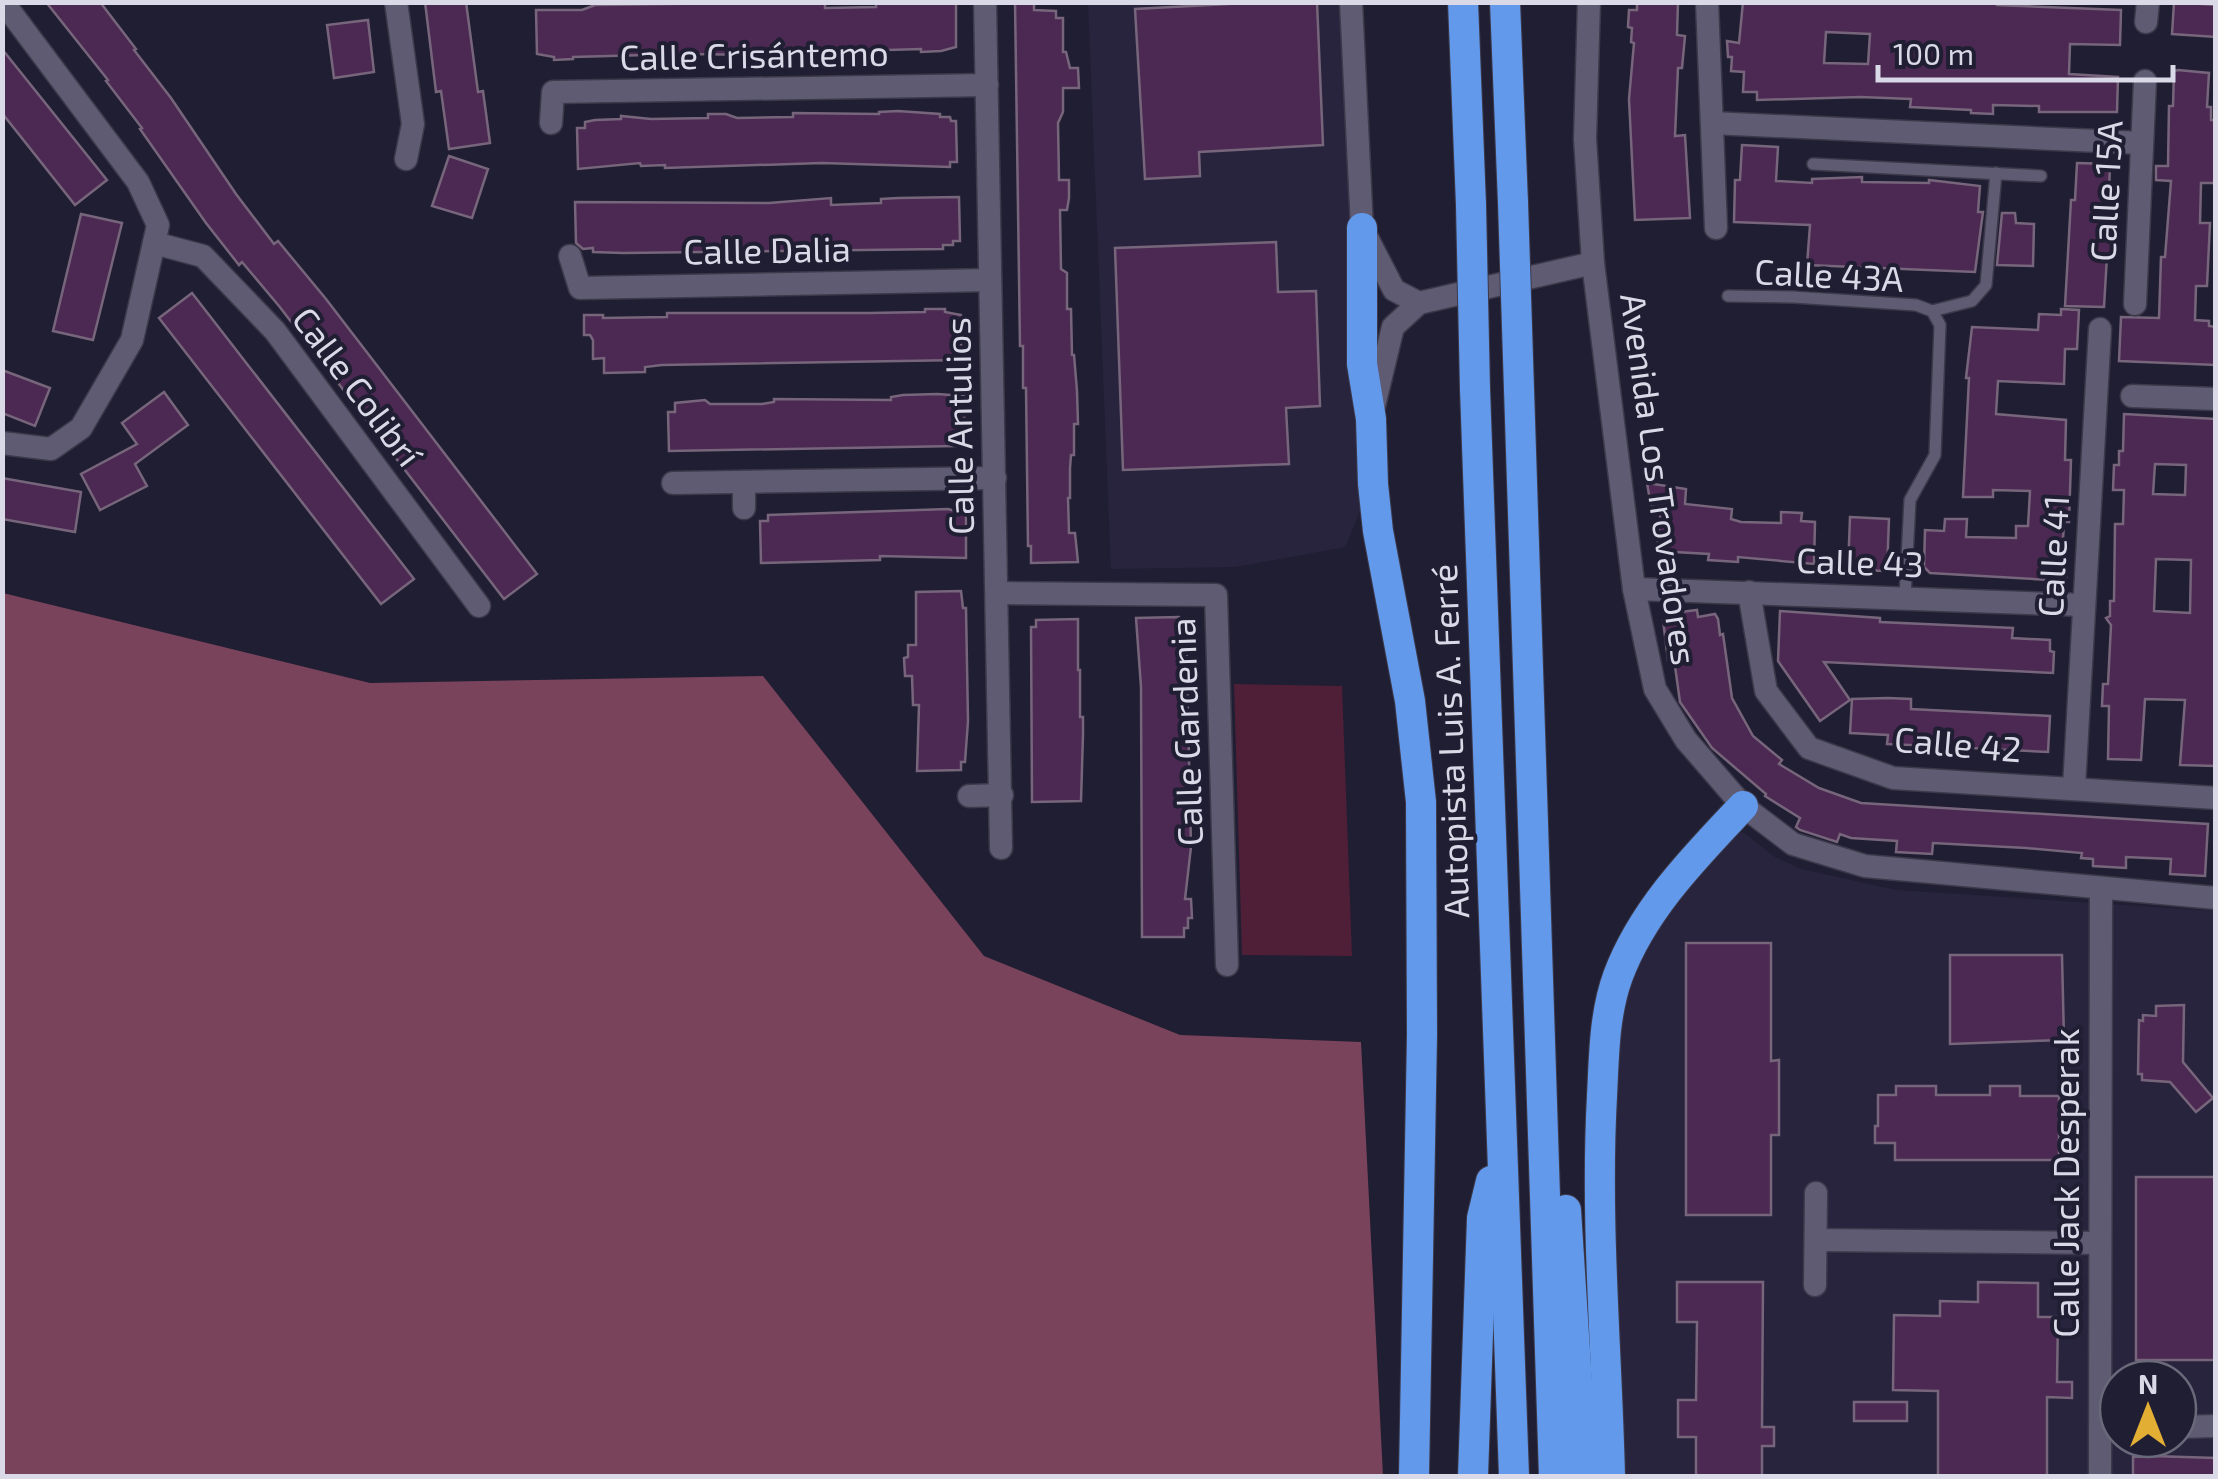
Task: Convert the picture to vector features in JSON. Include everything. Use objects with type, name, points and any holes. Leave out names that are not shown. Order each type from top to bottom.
[{"type":"highway","name":"Autopista Luis A. Ferré","points":[[1463,2],[1514,1476]]},
{"type":"highway","points":[[1505,2],[1554,1476]]},
{"type":"highway","points":[[1362,228],[1362,364],[1371,419],[1378,531],[1410,701],[1422,802],[1414,1476]]},
{"type":"highway","points":[[1610,1476],[1599,1150],[1608,1013],[1617,977],[1644,922],[1686,867],[1742,806]]},
{"type":"highway","points":[[1542,1067],[1564,1170],[1584,1476]]},
{"type":"highway","points":[[1473,1476],[1482,1218],[1500,1144]]},
{"type":"street","points":[[2,444],[51,449],[82,428],[132,340],[158,225],[138,182],[4,2]]},
{"type":"street","points":[[396,2],[413,124],[406,160]]},
{"type":"street","name":"Calle Antulios","points":[[985,2],[1001,848]]},
{"type":"street","points":[[1351,2],[1362,228],[1394,290],[1419,302]]},
{"type":"street","name":"Avenida Los Trovadores","points":[[1589,2],[1585,139],[1593,263],[1634,589],[1655,689],[1686,740],[1742,806],[1793,844],[1865,866],[2216,898]]},
{"type":"street","points":[[1707,2],[1716,228]]},
{"type":"street","name":"Calle 15A","points":[[2135,304],[2145,81]]},
{"type":"street","name":"Calle Crisántemo","points":[[551,123],[552,92],[987,85]]},
{"type":"street","points":[[1712,123],[2142,143]]},
{"type":"street","name":"Calle Colibrí","points":[[154,243],[203,256],[275,332],[479,606]]},
{"type":"street","name":"Calle Dalia","points":[[570,256],[580,288],[990,280]]},
{"type":"street","points":[[1371,419],[1392,326],[1419,302],[1593,263]]},
{"type":"street","name":"Calle 41","points":[[2074,787],[2100,330]]},
{"type":"street","points":[[2132,396],[2216,399]]},
{"type":"street","points":[[673,483],[995,478]]},
{"type":"street","points":[[744,482],[744,508]]},
{"type":"street","name":"Calle 43","points":[[1634,589],[2084,605]]},
{"type":"street","name":"Calle 42","points":[[1750,592],[1766,690],[1809,748],[1892,778],[2216,798]]},
{"type":"street","name":"Calle Gardenia","points":[[998,593],[1216,595],[1227,965]]},
{"type":"street","points":[[969,796],[1002,796]]},
{"type":"street","name":"Calle Jack Desperak","points":[[2101,889],[2099,1243],[2105,1359]]},
{"type":"street","points":[[1815,1285],[1816,1192]]},
{"type":"street","points":[[1817,1240],[2099,1243]]},
{"type":"lane","points":[[1813,164],[2041,176]]},
{"type":"lane","points":[[1932,311],[1972,301],[1986,285],[1996,173]]},
{"type":"lane","name":"Calle 43A","points":[[1728,296],[1916,305],[1932,311],[1940,324],[1935,455],[1910,500],[1905,597]]},
{"type":"shaded area","points":[[1088,3],[1351,3],[1366,497],[1345,547],[1235,567],[1111,569]]},
{"type":"shaded area","points":[[3,593],[370,683],[763,676],[984,956],[1180,1035],[1361,1042],[1383,1476],[3,1476]]},
{"type":"shaded area","points":[[1234,684],[1342,686],[1352,956],[1242,955]]},
{"type":"shaded area","points":[[1731,823],[1775,857],[1801,869],[1896,890],[2215,911],[2215,1476],[1607,1476],[1609,994]]},
{"type":"building","points":[[46,2],[100,2],[274,244],[278,241],[326,299],[537,574],[504,599],[279,306],[206,223],[108,80]]},
{"type":"building","points":[[425,2],[466,2],[478,92],[483,91],[490,143],[449,149],[441,91],[436,92]]},
{"type":"building","points":[[825,2],[825,8],[876,7],[876,2],[956,2],[956,47],[921,52],[769,52],[554,60],[537,54],[536,10],[582,10],[595,5]]},
{"type":"building","points":[[1015,2],[1034,2],[1034,10],[1056,11],[1056,18],[1063,18],[1063,52],[1070,68],[1078,68],[1079,88],[1063,88],[1063,112],[1058,123],[1059,180],[1069,180],[1067,210],[1060,210],[1061,269],[1067,273],[1067,309],[1071,309],[1077,391],[1078,424],[1074,424],[1068,498],[1069,533],[1075,533],[1078,562],[1031,563],[1028,546],[1026,388],[1020,346]]},
{"type":"building","points":[[1317,2],[1323,145],[1199,152],[1200,176],[1145,179],[1135,9]]},
{"type":"building","points":[[1637,2],[1678,2],[1677,35],[1685,36],[1682,68],[1678,68],[1675,136],[1685,135],[1690,218],[1635,220],[1629,99],[1634,43],[1632,28],[1628,27],[1629,10],[1637,10]]},
{"type":"building","points":[[1743,2],[1997,2],[2121,10],[2120,45],[2070,44],[2069,74],[2118,77],[2117,112],[2039,112],[2039,106],[1993,105],[1993,114],[1971,113],[1910,107],[1911,99],[1860,97],[1757,100],[1757,92],[1743,92],[1744,72],[1731,71],[1727,41],[1739,43]],"holes":[[[1826,32],[1870,34],[1868,64],[1824,63]]]},
{"type":"building","points":[[2174,2],[2216,5],[2216,37],[2172,34]]},
{"type":"building","points":[[368,20],[374,72],[334,78],[327,25]]},
{"type":"building","points":[[2,49],[107,180],[75,205],[2,113]]},
{"type":"building","points":[[2174,71],[2209,73],[2207,107],[2211,107],[2211,120],[2216,120],[2216,183],[2201,183],[2200,223],[2210,223],[2207,286],[2196,286],[2195,320],[2209,321],[2209,326],[2216,327],[2216,365],[2119,361],[2121,317],[2159,318],[2161,257],[2165,257],[2171,181],[2156,180],[2156,166],[2168,166],[2169,106],[2173,106]]},
{"type":"building","points":[[793,113],[940,114],[956,121],[957,162],[950,162],[950,167],[822,163],[665,168],[640,163],[578,169],[577,128],[585,128],[585,122],[595,120],[621,116],[793,117]]},
{"type":"building","points":[[1742,145],[1778,147],[1776,181],[1812,183],[1812,179],[1862,177],[1862,182],[1929,180],[1980,186],[1978,212],[1983,212],[1975,272],[1807,265],[1810,225],[1734,222],[1735,180],[1740,180]]},
{"type":"building","points":[[449,156],[488,169],[472,218],[432,206]]},
{"type":"building","points":[[2077,163],[2110,164],[2108,220],[2110,233],[2114,234],[2113,257],[2107,256],[2104,307],[2065,306]]},
{"type":"building","points":[[959,197],[960,241],[943,245],[943,249],[623,253],[593,252],[593,248],[583,249],[576,243],[575,202],[769,203],[831,198],[831,205]]},
{"type":"building","points":[[2002,213],[2015,213],[2016,223],[2034,224],[2033,266],[1997,265]]},
{"type":"building","points":[[81,214],[122,223],[93,340],[53,331]]},
{"type":"building","points":[[1276,242],[1278,292],[1316,291],[1320,406],[1286,408],[1289,464],[1123,470],[1115,248]]},
{"type":"building","points":[[192,293],[414,579],[381,604],[159,318]]},
{"type":"building","points":[[945,309],[961,315],[961,360],[662,365],[645,367],[645,372],[604,373],[604,358],[593,359],[593,340],[584,335],[584,315],[667,317],[667,313],[869,313]]},
{"type":"building","points":[[2061,309],[2079,310],[2077,349],[2065,349],[2064,384],[1998,381],[1996,414],[2066,420],[2065,460],[2071,460],[2069,522],[2064,522],[2062,558],[2067,558],[2066,581],[1930,573],[1924,567],[1925,530],[1944,531],[1945,519],[1967,519],[1966,537],[2016,538],[2016,526],[2028,526],[2030,491],[1993,490],[1993,497],[1963,497],[1966,378],[1972,327],[2038,330],[2039,314],[2061,315]]},
{"type":"building","points":[[2,370],[50,388],[35,426],[2,413]]},
{"type":"building","points":[[164,392],[188,425],[135,464],[147,486],[100,510],[81,474],[137,444],[122,423]]},
{"type":"building","points":[[903,395],[964,396],[965,441],[956,441],[956,446],[669,451],[668,412],[675,412],[675,403],[891,400]]},
{"type":"building","points":[[2124,414],[2216,419],[2216,766],[2180,765],[2185,700],[2145,699],[2141,760],[2108,759],[2109,706],[2102,706],[2103,684],[2108,684],[2111,625],[2106,618],[2110,616],[2110,601],[2114,601],[2115,524],[2123,524],[2124,490],[2113,490],[2114,465],[2119,465],[2119,451],[2123,451]],"holes":[[[2155,464],[2186,465],[2185,495],[2153,494]],[[2156,559],[2191,560],[2190,613],[2154,611]]]},
{"type":"building","points":[[2,478],[81,492],[75,532],[2,519]]},
{"type":"building","points":[[1647,483],[1686,489],[1685,504],[1732,509],[1731,519],[1741,522],[1781,523],[1781,512],[1802,513],[1801,521],[1815,522],[1814,564],[1738,557],[1738,562],[1708,560],[1709,554],[1657,551],[1661,507],[1651,506]]},
{"type":"building","points":[[948,509],[966,514],[966,558],[880,556],[880,560],[761,563],[760,521],[768,521],[768,515]]},
{"type":"building","points":[[1850,517],[1889,519],[1887,571],[1848,570]]},
{"type":"building","points":[[961,591],[966,608],[965,762],[961,762],[961,770],[917,771],[919,705],[913,705],[912,676],[905,676],[904,658],[908,657],[908,645],[916,645],[916,592]]},
{"type":"building","points":[[1697,610],[1698,617],[1715,614],[1718,619],[1732,698],[1753,736],[1782,760],[1779,764],[1819,788],[1861,803],[2208,824],[2205,876],[2170,874],[2171,859],[2126,857],[2126,868],[2093,866],[2093,859],[2081,858],[2082,853],[2026,848],[1933,843],[1932,854],[1896,852],[1897,841],[1840,834],[1837,842],[1800,830],[1796,827],[1800,818],[1765,796],[1712,748],[1680,702],[1674,659],[1668,660],[1663,620],[1681,618],[1680,612]]},
{"type":"building","points":[[1780,611],[1880,618],[1880,622],[2013,628],[2012,638],[2050,640],[2053,673],[1824,662],[1850,700],[1820,721],[1778,661]]},
{"type":"building","points":[[1179,617],[1179,624],[1186,624],[1191,847],[1185,899],[1191,899],[1192,918],[1188,918],[1184,937],[1142,937],[1141,687],[1136,618]]},
{"type":"building","points":[[1078,619],[1083,717],[1081,801],[1032,802],[1031,627],[1036,627],[1036,620]]},
{"type":"building","points":[[1852,699],[1911,699],[1911,709],[2050,716],[2048,752],[1951,747],[1951,751],[1930,750],[1931,746],[1887,744],[1888,735],[1850,733]]},
{"type":"building","points":[[1686,943],[1771,943],[1771,1061],[1779,1060],[1779,1135],[1771,1135],[1771,1215],[1686,1215]]},
{"type":"building","points":[[1950,955],[2062,955],[2064,1040],[1950,1044]]},
{"type":"building","points":[[2184,1005],[2183,1062],[2213,1098],[2196,1112],[2170,1082],[2142,1080],[2142,1074],[2138,1074],[2139,1020],[2143,1021],[2143,1015],[2156,1016],[2156,1006]]},
{"type":"building","points":[[1896,1086],[1936,1086],[1936,1095],[1990,1095],[1990,1086],[2020,1086],[2020,1096],[2059,1096],[2059,1160],[1895,1160],[1895,1143],[1875,1143],[1875,1126],[1878,1095],[1896,1095]]},
{"type":"building","points":[[2136,1177],[2216,1177],[2216,1360],[2136,1359]]},
{"type":"building","points":[[1677,1282],[1763,1282],[1762,1427],[1774,1427],[1774,1446],[1762,1446],[1762,1476],[1696,1476],[1696,1437],[1678,1437],[1678,1400],[1696,1400],[1697,1322],[1677,1322]]},
{"type":"building","points":[[1978,1282],[2038,1283],[2038,1317],[2058,1317],[2057,1382],[2072,1382],[2072,1398],[2047,1397],[2047,1476],[1938,1476],[1938,1391],[1893,1390],[1894,1315],[1940,1316],[1940,1301],[1978,1302]]},
{"type":"building","points":[[1854,1402],[1907,1402],[1907,1421],[1854,1421]]},
{"type":"building","points":[[2216,1458],[2216,1476],[2133,1475],[2133,1459]]}]
